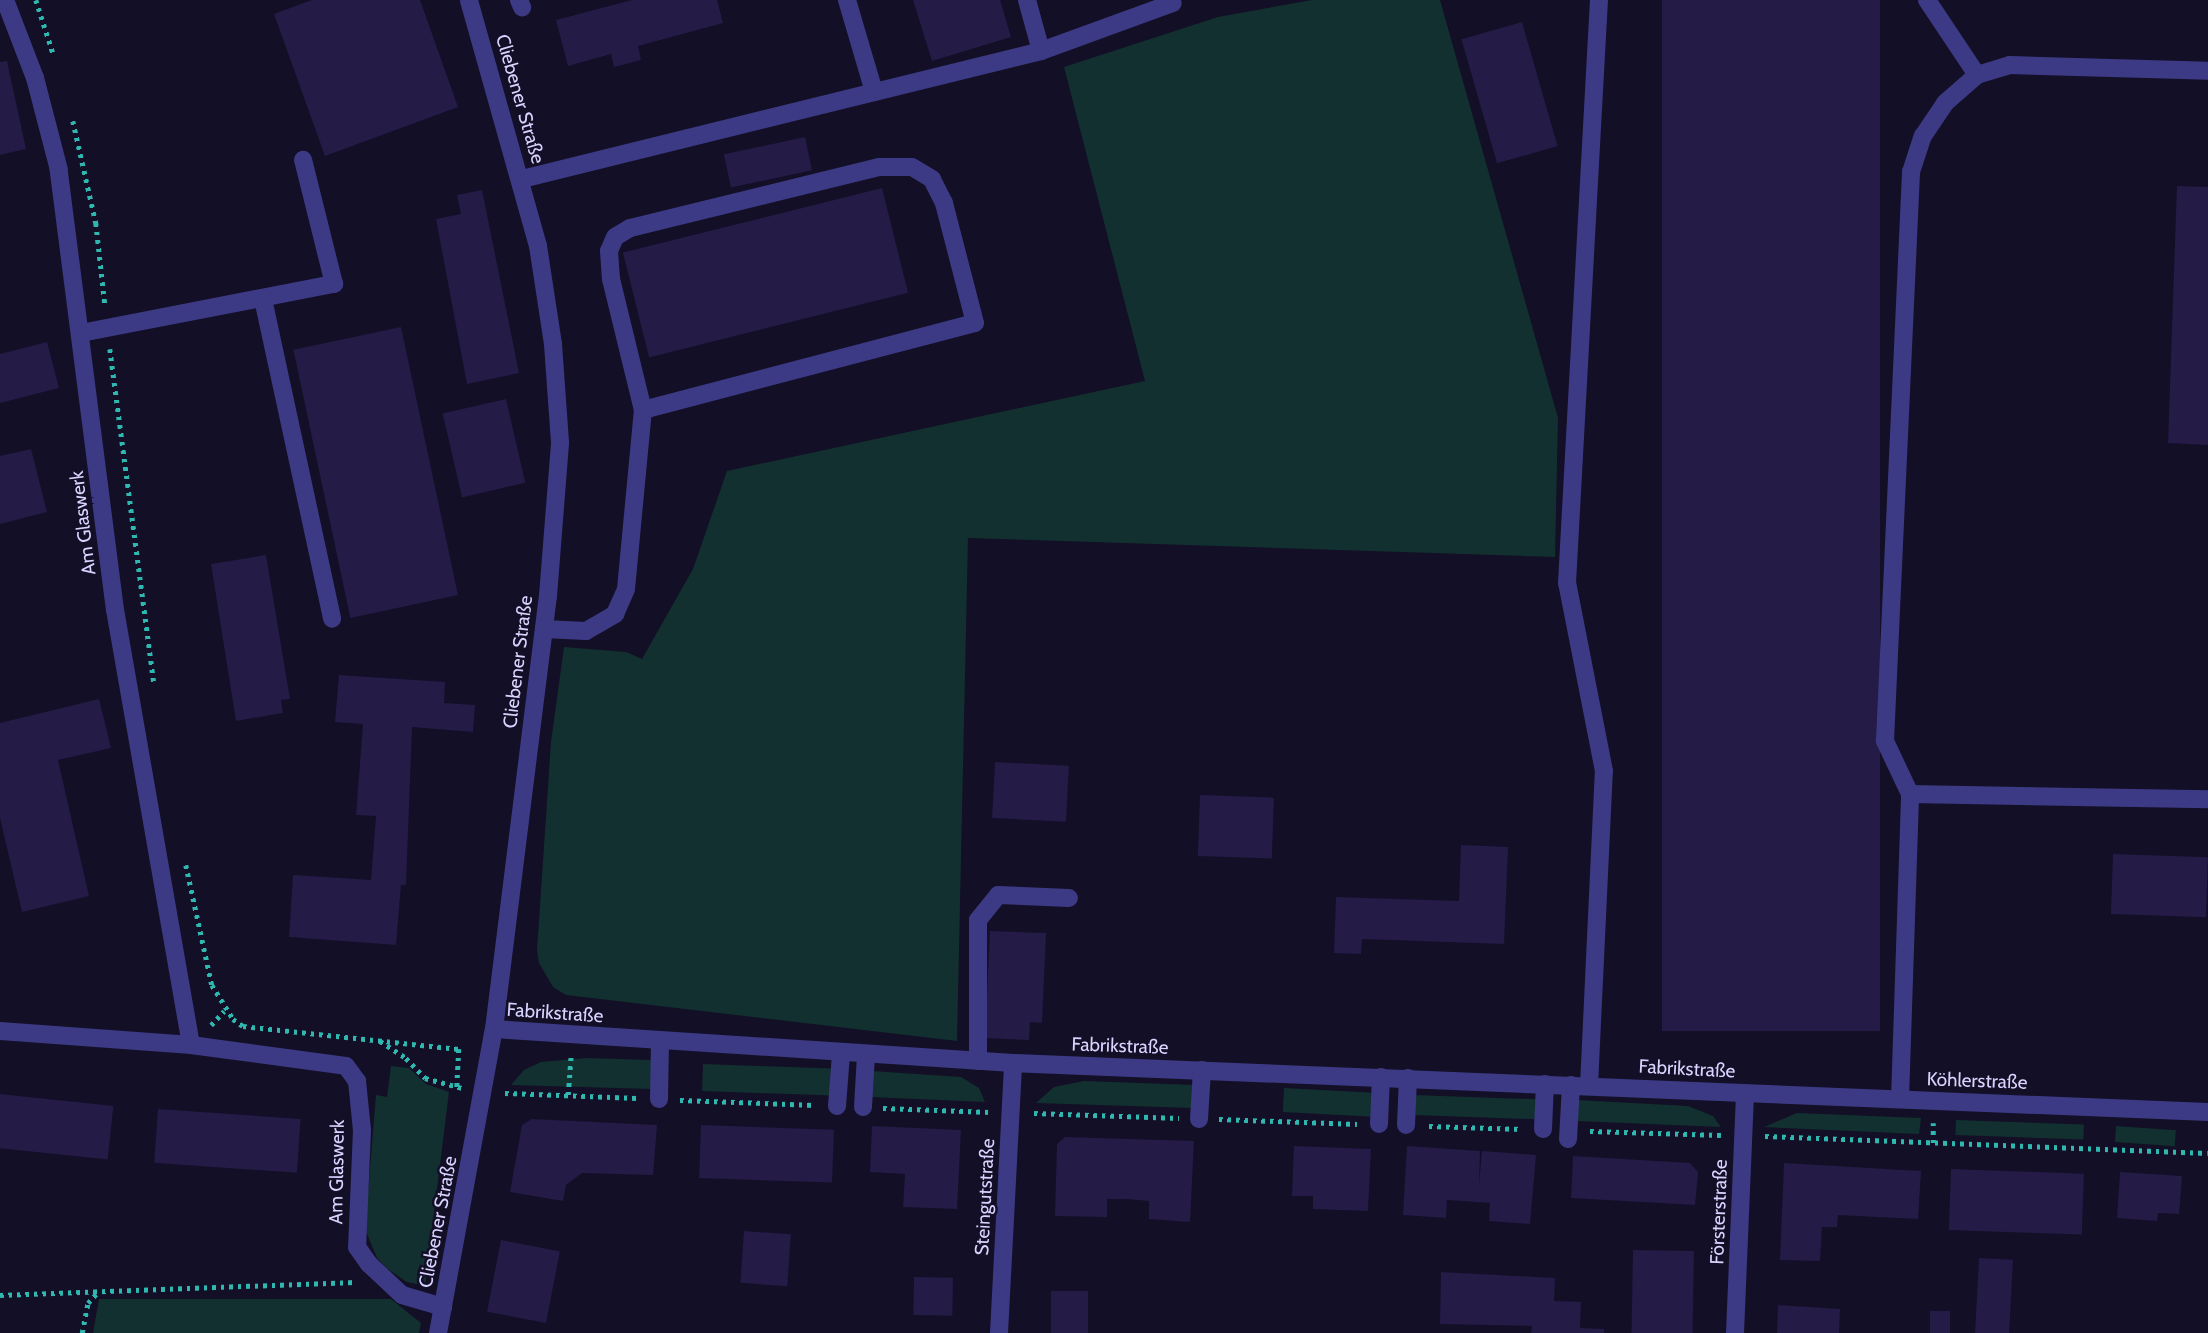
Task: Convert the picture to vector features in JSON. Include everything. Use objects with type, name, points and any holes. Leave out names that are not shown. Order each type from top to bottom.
[{"type":"street","name":"Am Glaswerk","points":[[5,0],[35,78],[59,170],[115,610],[191,1045]]},
{"type":"street","name":"Cliebener Straße","points":[[438,1333],[494,1029],[544,629],[558,488],[558,393],[538,246],[522,179],[469,0]]},
{"type":"street","points":[[847,0],[874,92]]},
{"type":"street","points":[[1027,0],[1041,51]]},
{"type":"street","points":[[1569,1134],[1580,1086],[1604,771],[1567,583],[1599,0]]},
{"type":"street","points":[[1927,0],[1977,75]]},
{"type":"street","points":[[522,179],[1041,51],[1172,3]]},
{"type":"street","points":[[1900,1099],[1910,794],[1885,741],[1911,172],[1923,136],[1945,103],[1977,75],[2010,65],[2208,71]]},
{"type":"street","points":[[81,333],[334,284],[303,160]]},
{"type":"street","points":[[544,629],[586,631],[615,614],[626,589],[643,410],[611,279],[609,251],[615,237],[630,228],[878,167],[912,167],[932,179],[944,203],[975,323],[643,410]]},
{"type":"street","points":[[263,299],[332,619]]},
{"type":"street","points":[[1910,794],[2208,799]]},
{"type":"street","points":[[978,1061],[978,920],[998,895],[1069,898]]},
{"type":"street","name":"Fabrikstraße","points":[[494,1029],[841,1054],[1013,1063],[1745,1093]]},
{"type":"street","name":"Am Glaswerk","points":[[0,1031],[191,1045],[346,1066],[357,1081],[362,1130],[358,1247],[380,1276],[402,1295],[443,1307]]},
{"type":"street","points":[[659,1099],[660,1042]]},
{"type":"street","points":[[837,1106],[841,1054]]},
{"type":"street","points":[[863,1107],[866,1055]]},
{"type":"street","name":"Steingutstraße","points":[[999,1333],[1013,1063]]},
{"type":"street","points":[[1199,1119],[1202,1070]]},
{"type":"street","points":[[1379,1124],[1381,1077]]},
{"type":"street","points":[[1406,1125],[1408,1078]]},
{"type":"street","points":[[1543,1129],[1545,1084]]},
{"type":"street","name":"Köhlerstraße","points":[[1745,1093],[2208,1112]]},
{"type":"street","name":"Försterstraße","points":[[1735,1333],[1745,1093]]},
{"type":"path","points":[[36,0],[57,67]]},
{"type":"path","points":[[72,117],[96,223],[155,691]]},
{"type":"path","points":[[185,862],[212,985],[224,1011],[243,1026],[459,1049],[457,1087]]},
{"type":"path","points":[[568,1095],[572,1035]]},
{"type":"path","points":[[380,1041],[406,1058],[425,1078],[484,1092],[837,1106]]},
{"type":"path","points":[[863,1107],[1379,1124]]},
{"type":"path","points":[[1406,1125],[1543,1129]]},
{"type":"path","points":[[1569,1134],[1744,1136],[2208,1153]]},
{"type":"path","points":[[0,1294],[349,1283],[380,1276]]},
{"type":"path","points":[[82,1333],[88,1303],[98,1291]]},
{"type":"green space","points":[[1312,0],[1440,0],[1558,418],[1555,557],[968,538],[957,1041],[566,995],[553,987],[539,963],[537,950],[551,742],[564,647],[626,652],[642,659],[693,569],[727,471],[1145,381],[1064,67],[1218,17]]},
{"type":"green space","points":[[587,1058],[651,1060],[651,1089],[511,1085],[524,1070],[541,1062]]},
{"type":"green space","points":[[703,1064],[831,1068],[830,1095],[702,1091]]},
{"type":"green space","points":[[391,1066],[409,1068],[426,1084],[449,1092],[425,1286],[407,1282],[389,1270],[377,1258],[365,1229],[376,1095],[387,1097]]},
{"type":"green space","points":[[872,1071],[961,1077],[979,1088],[985,1102],[871,1097]]},
{"type":"green space","points":[[1084,1081],[1195,1085],[1193,1108],[1036,1103],[1054,1087]]},
{"type":"green space","points":[[1284,1088],[1374,1093],[1373,1117],[1283,1112]]},
{"type":"green space","points":[[1414,1095],[1537,1099],[1536,1119],[1413,1115]]},
{"type":"green space","points":[[1577,1100],[1688,1106],[1713,1116],[1721,1127],[1577,1121]]},
{"type":"green space","points":[[1797,1113],[1921,1118],[1919,1134],[1764,1127]]},
{"type":"green space","points":[[1956,1120],[2084,1124],[2083,1139],[1955,1135]]},
{"type":"green space","points":[[2116,1126],[2176,1130],[2175,1146],[2115,1142]]},
{"type":"green space","points":[[99,1299],[391,1299],[421,1323],[419,1333],[93,1333]]},
{"type":"building","points":[[312,0],[420,0],[458,107],[325,156],[274,14]]},
{"type":"building","points":[[632,0],[717,0],[723,23],[638,46],[641,60],[614,67],[611,54],[568,66],[556,20]]},
{"type":"building","points":[[913,0],[1000,0],[1011,37],[932,61]]},
{"type":"building","points":[[1662,0],[1880,0],[1880,1031],[1662,1031]]},
{"type":"building","points":[[1522,22],[1558,146],[1497,163],[1461,39]]},
{"type":"building","points":[[7,61],[26,149],[0,155],[0,62]]},
{"type":"building","points":[[805,137],[812,170],[731,188],[724,154]]},
{"type":"building","points":[[2177,186],[2208,187],[2208,445],[2168,443]]},
{"type":"building","points":[[882,188],[908,293],[649,357],[623,253]]},
{"type":"building","points":[[482,190],[519,373],[467,384],[436,219],[461,214],[457,195]]},
{"type":"building","points":[[401,327],[458,595],[350,618],[293,350]]},
{"type":"building","points":[[47,342],[59,388],[0,403],[0,354]]},
{"type":"building","points":[[506,399],[525,483],[462,497],[443,414]]},
{"type":"building","points":[[31,449],[47,512],[0,524],[0,456]]},
{"type":"building","points":[[266,555],[290,699],[281,700],[283,713],[236,721],[211,564]]},
{"type":"building","points":[[339,675],[445,682],[444,703],[475,705],[473,732],[412,727],[406,885],[401,885],[396,945],[289,937],[293,875],[371,880],[376,816],[356,815],[363,724],[335,722]]},
{"type":"building","points":[[99,699],[111,748],[58,760],[89,896],[22,912],[0,818],[0,723]]},
{"type":"building","points":[[995,762],[1069,766],[1066,822],[992,818]]},
{"type":"building","points":[[1200,795],[1274,798],[1272,859],[1198,856]]},
{"type":"building","points":[[1461,845],[1508,847],[1504,944],[1362,939],[1361,954],[1334,953],[1336,897],[1459,901]]},
{"type":"building","points":[[2113,854],[2208,857],[2206,917],[2111,914]]},
{"type":"building","points":[[990,931],[1046,933],[1042,1023],[1030,1022],[1029,1040],[985,1038]]},
{"type":"building","points":[[0,1094],[113,1106],[108,1160],[0,1148]]},
{"type":"building","points":[[158,1109],[301,1119],[297,1173],[154,1163]]},
{"type":"building","points":[[532,1119],[657,1125],[653,1175],[582,1173],[566,1185],[563,1201],[510,1192],[522,1125]]},
{"type":"building","points":[[701,1125],[834,1130],[832,1183],[699,1178]]},
{"type":"building","points":[[872,1126],[961,1130],[957,1209],[903,1207],[905,1174],[870,1172]]},
{"type":"building","points":[[1065,1137],[1194,1141],[1190,1222],[1149,1219],[1149,1201],[1127,1199],[1107,1199],[1107,1217],[1055,1216],[1057,1144]]},
{"type":"building","points":[[1294,1146],[1371,1149],[1368,1211],[1313,1209],[1313,1196],[1292,1196]]},
{"type":"building","points":[[1407,1146],[1480,1151],[1479,1184],[1482,1151],[1536,1155],[1530,1224],[1489,1221],[1490,1203],[1477,1202],[1447,1200],[1446,1218],[1403,1215]]},
{"type":"building","points":[[1573,1156],[1690,1163],[1698,1172],[1695,1205],[1571,1198]]},
{"type":"building","points":[[1784,1163],[1921,1171],[1918,1219],[1838,1215],[1837,1227],[1822,1227],[1820,1261],[1780,1260]]},
{"type":"building","points":[[1951,1169],[2084,1174],[2082,1235],[1949,1230]]},
{"type":"building","points":[[2120,1172],[2182,1176],[2179,1214],[2158,1213],[2157,1221],[2117,1218]]},
{"type":"building","points":[[744,1231],[791,1234],[787,1286],[740,1283]]},
{"type":"building","points":[[501,1240],[560,1251],[546,1323],[487,1312]]},
{"type":"building","points":[[1633,1250],[1694,1251],[1693,1333],[1632,1333]]},
{"type":"building","points":[[1979,1258],[2013,1260],[2009,1333],[1975,1333]]},
{"type":"building","points":[[1441,1272],[1555,1278],[1554,1301],[1581,1302],[1580,1328],[1604,1329],[1604,1333],[1531,1333],[1532,1326],[1440,1324]]},
{"type":"building","points":[[914,1277],[953,1278],[952,1316],[913,1315]]},
{"type":"building","points":[[1051,1291],[1088,1291],[1088,1333],[1051,1333]]},
{"type":"building","points":[[1778,1305],[1840,1309],[1839,1333],[1777,1333]]},
{"type":"building","points":[[1930,1311],[1950,1311],[1950,1333],[1930,1333]]}]
